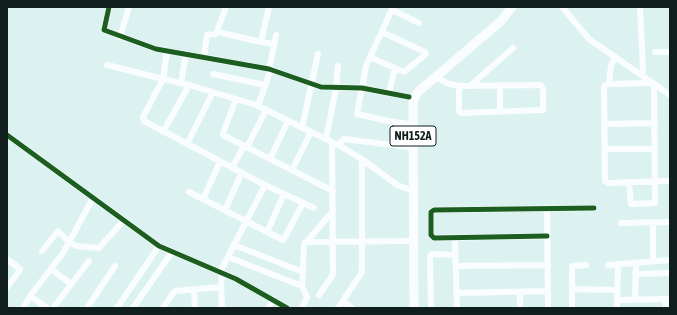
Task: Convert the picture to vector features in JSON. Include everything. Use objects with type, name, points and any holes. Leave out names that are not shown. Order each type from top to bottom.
[{"type":"highway","points":[[409,97],[414,88],[497,17],[506,7]]},
{"type":"highway","name":"NH152A","points":[[409,308],[413,102],[417,94],[501,21],[512,7]]},
{"type":"highway","name":"NH152A","points":[[409,97],[408,189],[414,308]]},
{"type":"street","points":[[109,7],[104,29],[105,31],[156,49],[270,69],[321,87],[362,88],[409,97]]},
{"type":"street","points":[[120,37],[129,7]]},
{"type":"street","points":[[217,32],[226,7]]},
{"type":"street","points":[[261,42],[269,7]]},
{"type":"street","points":[[562,7],[589,39],[670,95]]},
{"type":"street","points":[[640,7],[643,72],[641,75]]},
{"type":"street","points":[[408,124],[357,114],[370,57],[393,8],[420,23]]},
{"type":"street","points":[[204,57],[207,36],[217,32],[274,44]]},
{"type":"street","points":[[370,57],[405,72],[426,54],[426,52],[382,32]]},
{"type":"street","points":[[258,106],[270,69],[276,35]]},
{"type":"street","points":[[471,85],[513,48]]},
{"type":"street","points":[[166,51],[163,79],[143,119],[144,121],[220,162],[314,208]]},
{"type":"street","points":[[655,52],[670,52]]},
{"type":"street","points":[[181,83],[186,54]]},
{"type":"street","points":[[302,128],[318,54]]},
{"type":"street","points":[[609,84],[611,65],[614,57]]},
{"type":"street","points":[[107,65],[189,85],[258,106],[335,143],[362,159],[397,185],[408,189]]},
{"type":"street","points":[[326,139],[336,88],[338,66]]},
{"type":"street","points":[[389,93],[395,68]]},
{"type":"street","points":[[213,74],[265,85]]},
{"type":"street","points":[[436,77],[445,83],[459,86],[540,85],[543,89],[543,109],[542,111],[460,113],[459,86]]},
{"type":"street","points":[[653,84],[609,84],[605,85],[604,87],[606,182],[670,181]]},
{"type":"street","points":[[629,182],[630,203],[655,203],[655,123],[653,84]]},
{"type":"street","points":[[163,132],[189,85]]},
{"type":"street","points":[[500,85],[500,111]]},
{"type":"street","points":[[187,144],[213,92]]},
{"type":"street","points":[[236,99],[222,134],[223,135],[333,191]]},
{"type":"street","points":[[232,168],[266,110]]},
{"type":"street","points":[[270,159],[288,120]]},
{"type":"street","points":[[605,124],[655,123]]},
{"type":"street","points":[[292,170],[311,132]]},
{"type":"street","points":[[7,135],[159,246],[236,279],[287,308]]},
{"type":"street","points":[[335,143],[344,139],[408,147]]},
{"type":"street","points":[[319,295],[333,274],[333,191],[335,143]]},
{"type":"street","points":[[605,149],[655,149]]},
{"type":"street","points":[[338,308],[362,272],[362,159]]},
{"type":"street","points":[[203,199],[220,162]]},
{"type":"street","points":[[225,210],[242,172]]},
{"type":"street","points":[[222,308],[221,273],[265,185]]},
{"type":"street","points":[[189,192],[282,240],[284,239],[302,203]]},
{"type":"street","points":[[267,232],[284,194]]},
{"type":"street","points":[[23,308],[69,242],[93,198]]},
{"type":"street","points":[[547,236],[432,237],[432,211],[594,208]]},
{"type":"street","points":[[547,209],[548,308]]},
{"type":"street","points":[[302,308],[307,297],[302,286],[303,247],[333,211]]},
{"type":"street","points":[[42,251],[57,231],[76,246],[99,248],[124,220]]},
{"type":"street","points":[[622,224],[670,222]]},
{"type":"street","points":[[652,261],[653,223]]},
{"type":"street","points":[[455,238],[457,308]]},
{"type":"street","points":[[306,242],[411,241]]},
{"type":"street","points":[[234,245],[303,272]]},
{"type":"street","points":[[117,308],[159,246]]},
{"type":"street","points":[[133,308],[172,252]]},
{"type":"street","points":[[431,308],[430,256],[432,254],[455,255]]},
{"type":"street","points":[[228,257],[302,286]]},
{"type":"street","points":[[7,259],[20,269],[7,287]]},
{"type":"street","points":[[608,265],[670,260]]},
{"type":"street","points":[[53,308],[89,261]]},
{"type":"street","points":[[635,300],[636,263]]},
{"type":"street","points":[[617,308],[618,264]]},
{"type":"street","points":[[456,266],[548,265]]},
{"type":"street","points":[[572,308],[572,266],[586,265]]},
{"type":"street","points":[[87,308],[115,266]]},
{"type":"street","points":[[51,269],[71,284]]},
{"type":"street","points":[[635,274],[670,273]]},
{"type":"street","points":[[163,308],[176,291],[221,287]]},
{"type":"street","points":[[572,289],[617,290]]},
{"type":"street","points":[[194,290],[196,308]]},
{"type":"street","points":[[456,293],[548,291]]},
{"type":"street","points":[[520,292],[520,308]]},
{"type":"street","points":[[30,296],[47,308]]},
{"type":"street","points":[[268,308],[273,299]]},
{"type":"street","points":[[617,300],[668,299],[666,308]]},
{"type":"street","points":[[168,300],[169,308]]},
{"type":"street","points":[[343,301],[352,308]]},
{"type":"cycle path","points":[[109,7],[104,30],[156,49],[269,69],[321,87],[362,88],[409,97]]},
{"type":"cycle path","points":[[7,135],[159,246],[236,279],[287,308]]},
{"type":"cycle path","points":[[547,236],[434,238],[431,235],[431,212],[434,210],[594,208]]}]
